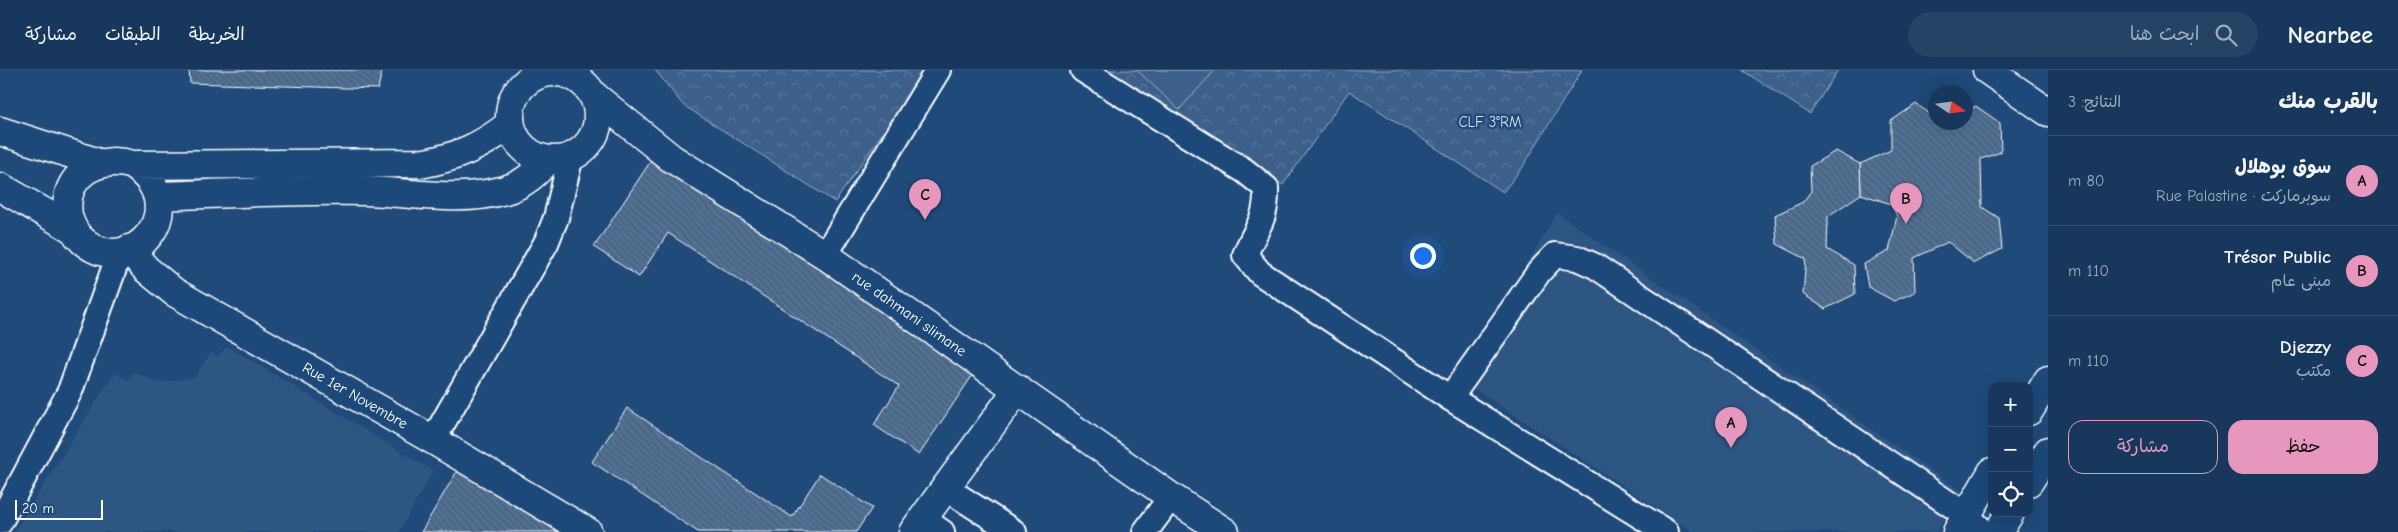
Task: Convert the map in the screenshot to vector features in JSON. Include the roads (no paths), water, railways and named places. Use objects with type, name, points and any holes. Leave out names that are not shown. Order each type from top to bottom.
[{"type":"main road","points":[[1987,70],[2048,112]]},
{"type":"main road","points":[[158,196],[259,192],[366,191],[443,196],[479,195],[506,190],[530,178],[590,141],[595,130],[597,113],[580,81],[550,72],[527,76],[512,100],[510,124],[514,134],[526,150],[560,158]]},
{"type":"main road","name":"rue dahmani slimane","points":[[580,81],[671,158],[825,256],[1018,389],[1171,498],[1225,532]]},
{"type":"main road","points":[[133,165],[425,163],[448,159],[470,150],[492,139],[510,124]]},
{"type":"main road","points":[[0,131],[99,163],[121,161],[133,165],[144,172],[153,183],[158,196],[158,212],[154,228],[148,238],[125,251],[109,252],[88,245],[73,229],[0,187]]},
{"type":"main road","points":[[73,229],[68,210],[70,190],[82,174],[99,163]]},
{"type":"main road","name":"Rue 1er Novembre","points":[[125,251],[174,292],[433,440],[588,532]]},
{"type":"main road","points":[[2033,404],[2048,380]]},
{"type":"main road","points":[[926,528],[944,487],[1018,389]]},
{"type":"main road","points":[[2033,475],[2048,451]]},
{"type":"main road","points":[[1969,526],[1988,481]]},
{"type":"main road","points":[[1998,532],[2007,517]]},
{"type":"street","points":[[825,256],[938,70]]},
{"type":"street","points":[[1083,70],[1245,171],[1266,188],[1267,206],[1262,224],[1245,254],[1260,273],[1450,398],[1666,532]]},
{"type":"street","points":[[433,440],[546,244],[556,218],[560,158]]},
{"type":"street","points":[[0,522],[70,391],[125,251]]},
{"type":"street","points":[[1450,398],[1539,272],[1555,255],[1577,258],[1595,266],[1969,526]]},
{"type":"street","points":[[944,487],[1014,532]]},
{"type":"street","points":[[1145,532],[1171,498]]},
{"type":"place","name":"Djezzy","points":[[925,220]]},
{"type":"place","name":"Trésor Public","points":[[1906,224]]},
{"type":"place","name":"سوق بوهلال","points":[[1731,448]]},
{"type":"park label","name":"CLF 3°RM","points":[[1490,122]]}]
